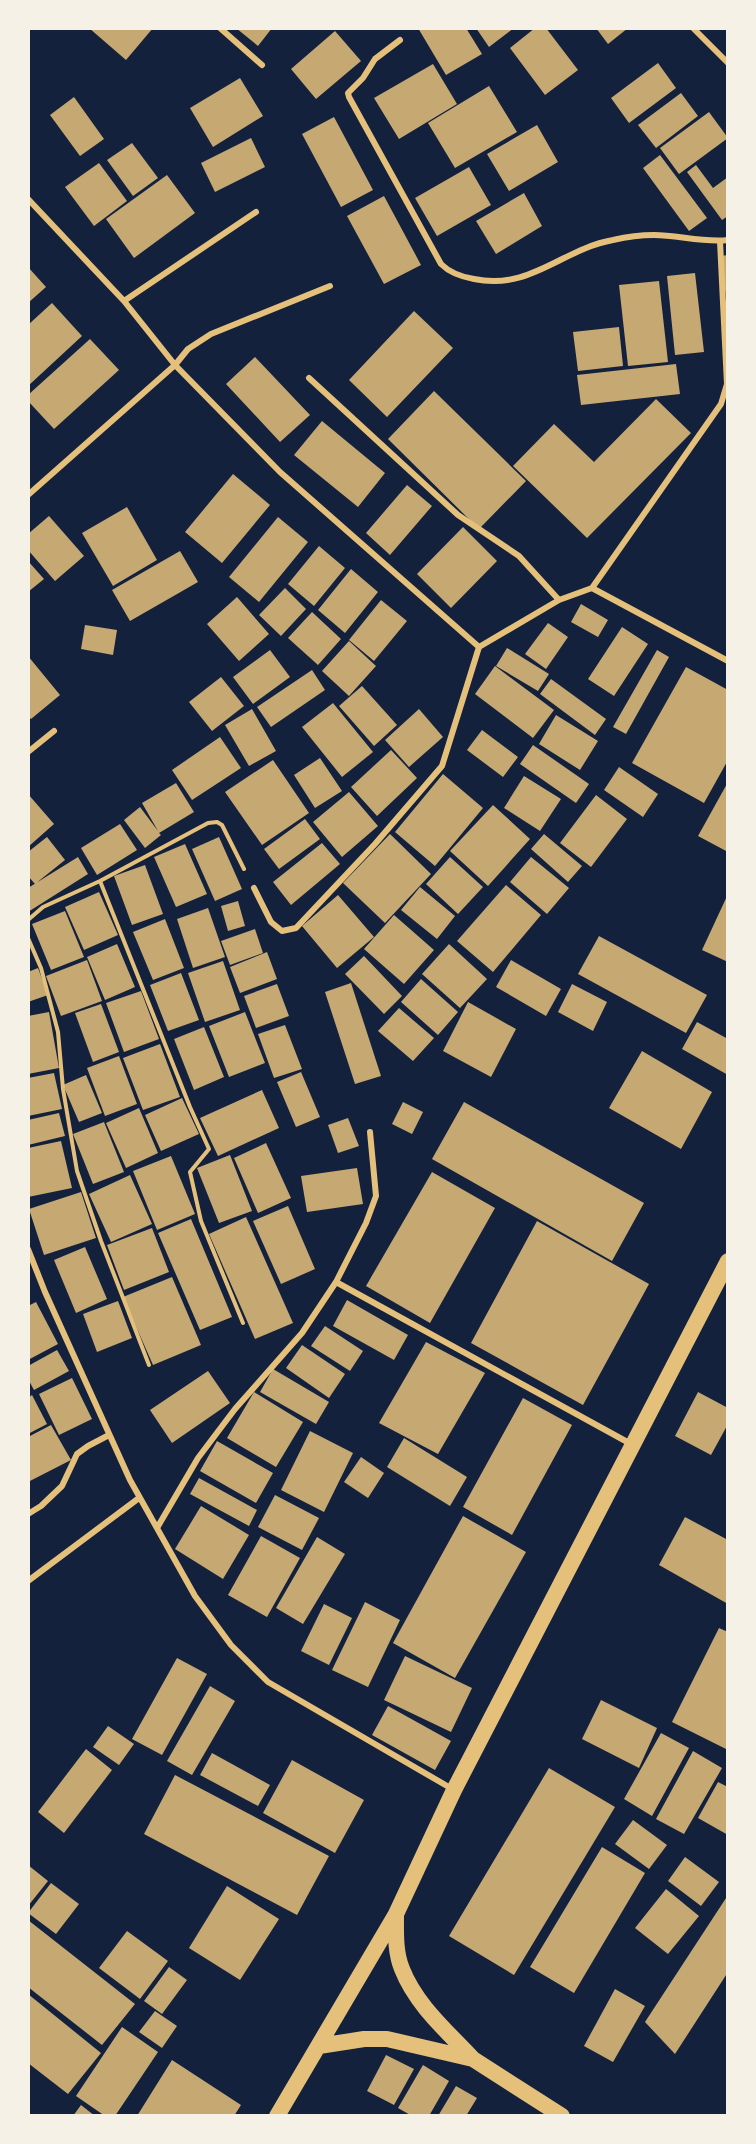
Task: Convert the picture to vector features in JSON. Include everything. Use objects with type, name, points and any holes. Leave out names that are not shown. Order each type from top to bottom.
[{"type":"highway","points":[[277,2115],[396,1914],[454,1790],[728,1261]]},
{"type":"highway","points":[[396,1914],[397,1950],[401,1969],[424,2007],[473,2059],[562,2115]]},
{"type":"highway","points":[[319,2046],[364,2039],[387,2039],[473,2059]]},
{"type":"street","points":[[220,28],[262,65]]},
{"type":"street","points":[[693,28],[728,63]]},
{"type":"street","points":[[254,888],[271,922],[282,931],[296,928],[442,766],[479,647],[559,600],[592,588],[721,404],[727,384],[724,241],[654,235],[611,240],[572,253],[544,269],[503,282],[479,280],[451,272],[441,264],[349,97],[350,89],[363,78],[375,59],[400,40]]},
{"type":"street","points":[[28,200],[124,301],[175,365],[280,472],[479,647]]},
{"type":"street","points":[[124,301],[256,212]]},
{"type":"street","points":[[28,495],[175,365],[188,349],[211,334],[330,286]]},
{"type":"street","points":[[309,378],[458,515],[519,555],[559,600]]},
{"type":"street","points":[[592,588],[728,661]]},
{"type":"street","points":[[28,752],[54,731]]},
{"type":"street","points":[[157,1528],[198,1458],[235,1409],[302,1333],[336,1282],[366,1223],[376,1196],[370,1132]]},
{"type":"street","points":[[28,1249],[45,1292],[140,1498],[195,1596],[231,1645],[268,1682],[454,1790]]},
{"type":"street","points":[[336,1282],[634,1445]]},
{"type":"street","points":[[28,1514],[41,1506],[62,1486],[77,1454],[110,1435]]},
{"type":"street","points":[[28,1581],[140,1498]]},
{"type":"path","points":[[28,920],[43,907],[100,881],[208,824],[217,822],[222,825],[254,888]]},
{"type":"path","points":[[100,881],[209,1149],[190,1172],[201,1221],[243,1323]]},
{"type":"path","points":[[28,938],[41,968],[58,1032],[63,1089],[77,1171],[101,1241],[149,1365]]},
{"type":"building","points":[[89,28],[153,28],[126,60]]},
{"type":"building","points":[[236,28],[272,28],[258,46]]},
{"type":"building","points":[[418,28],[466,28],[482,54],[446,75]]},
{"type":"building","points":[[476,28],[514,28],[489,47]]},
{"type":"building","points":[[535,28],[546,28],[578,70],[545,95],[510,48]]},
{"type":"building","points":[[596,28],[628,28],[608,44]]},
{"type":"building","points":[[335,31],[361,61],[316,99],[291,69]]},
{"type":"building","points":[[658,63],[676,88],[629,123],[611,98]]},
{"type":"building","points":[[433,64],[457,104],[399,139],[374,98]]},
{"type":"building","points":[[240,78],[263,116],[213,147],[190,108]]},
{"type":"building","points":[[489,86],[517,132],[455,168],[428,123]]},
{"type":"building","points":[[681,93],[698,116],[656,148],[638,125]]},
{"type":"building","points":[[74,97],[104,139],[80,156],[50,115]]},
{"type":"building","points":[[709,112],[728,138],[679,174],[660,148]]},
{"type":"building","points":[[334,117],[373,190],[341,207],[302,134]]},
{"type":"building","points":[[537,125],[558,162],[509,191],[487,154]]},
{"type":"building","points":[[251,138],[265,167],[215,192],[201,163]]},
{"type":"building","points":[[132,143],[158,178],[133,196],[107,160]]},
{"type":"building","points":[[660,155],[707,218],[689,231],[643,168]]},
{"type":"building","points":[[99,163],[127,201],[94,226],[65,187]]},
{"type":"building","points":[[696,165],[713,188],[728,177],[728,216],[722,220],[687,172]]},
{"type":"building","points":[[469,167],[491,205],[437,236],[415,198]]},
{"type":"building","points":[[167,175],[195,213],[134,258],[106,219]]},
{"type":"building","points":[[524,193],[542,226],[496,254],[476,221]]},
{"type":"building","points":[[384,196],[421,265],[384,284],[347,216]]},
{"type":"building","points":[[728,255],[728,297],[726,297],[721,256]]},
{"type":"building","points":[[28,267],[46,287],[28,303]]},
{"type":"building","points":[[695,273],[704,352],[675,355],[667,276]]},
{"type":"building","points":[[659,281],[668,362],[628,366],[619,285]]},
{"type":"building","points":[[52,303],[82,336],[28,386],[28,325]]},
{"type":"building","points":[[414,311],[453,348],[387,417],[349,380]]},
{"type":"building","points":[[619,327],[623,366],[578,371],[573,332]]},
{"type":"building","points":[[90,339],[119,370],[54,429],[28,401],[28,395]]},
{"type":"building","points":[[255,357],[310,415],[280,442],[226,384]]},
{"type":"building","points":[[676,364],[680,394],[581,405],[577,375]]},
{"type":"building","points":[[434,391],[526,481],[479,529],[388,439]]},
{"type":"building","points":[[656,399],[691,433],[587,538],[513,466],[554,424],[594,462]]},
{"type":"building","points":[[322,421],[385,473],[358,507],[294,455]]},
{"type":"building","points":[[233,474],[270,505],[222,563],[185,532]]},
{"type":"building","points":[[407,485],[432,506],[390,555],[366,533]]},
{"type":"building","points":[[127,507],[157,560],[113,586],[82,533]]},
{"type":"building","points":[[49,516],[84,556],[55,581],[28,550],[28,534]]},
{"type":"building","points":[[278,517],[308,542],[259,602],[229,577]]},
{"type":"building","points":[[463,527],[497,561],[451,608],[417,574]]},
{"type":"building","points":[[319,546],[345,568],[314,606],[288,584]]},
{"type":"building","points":[[180,551],[198,582],[130,621],[112,590]]},
{"type":"building","points":[[28,561],[44,579],[28,592]]},
{"type":"building","points":[[351,569],[378,592],[345,633],[318,610]]},
{"type":"building","points":[[285,588],[306,609],[281,636],[259,615]]},
{"type":"building","points":[[237,597],[269,634],[239,661],[207,624]]},
{"type":"building","points":[[381,600],[407,621],[374,661],[349,640]]},
{"type":"building","points":[[581,604],[608,620],[598,637],[571,622]]},
{"type":"building","points":[[312,612],[341,639],[318,665],[288,638]]},
{"type":"building","points":[[548,623],[568,637],[546,669],[525,654]]},
{"type":"building","points":[[85,625],[117,630],[113,655],[81,649]]},
{"type":"building","points":[[622,627],[648,644],[614,696],[588,679]]},
{"type":"building","points":[[349,641],[376,666],[349,696],[322,671]]},
{"type":"building","points":[[507,648],[549,674],[538,691],[496,666]]},
{"type":"building","points":[[270,650],[290,677],[253,704],[233,677]]},
{"type":"building","points":[[657,650],[669,657],[626,734],[613,727]]},
{"type":"building","points":[[28,656],[60,695],[31,719],[28,716]]},
{"type":"building","points":[[495,666],[554,710],[533,738],[475,694]]},
{"type":"building","points":[[686,667],[728,690],[728,760],[704,803],[632,763]]},
{"type":"building","points":[[312,670],[325,690],[271,727],[257,707]]},
{"type":"building","points":[[221,677],[244,706],[212,731],[189,702]]},
{"type":"building","points":[[551,679],[606,719],[595,735],[540,694]]},
{"type":"building","points":[[362,686],[397,725],[374,746],[339,706]]},
{"type":"building","points":[[333,703],[373,752],[342,777],[302,727]]},
{"type":"building","points":[[252,709],[276,751],[249,766],[225,725]]},
{"type":"building","points":[[419,709],[443,737],[409,767],[385,740]]},
{"type":"building","points":[[556,715],[598,741],[580,770],[539,744]]},
{"type":"building","points":[[482,730],[518,757],[503,777],[467,750]]},
{"type":"building","points":[[220,737],[241,768],[192,800],[172,770]]},
{"type":"building","points":[[533,745],[589,784],[576,803],[520,764]]},
{"type":"building","points":[[391,750],[417,778],[377,816],[351,787]]},
{"type":"building","points":[[320,758],[342,791],[315,808],[294,775]]},
{"type":"building","points":[[273,760],[309,813],[262,845],[225,792]]},
{"type":"building","points":[[619,767],[658,794],[643,817],[604,790]]},
{"type":"building","points":[[443,774],[483,808],[435,866],[395,832]]},
{"type":"building","points":[[524,776],[561,799],[540,831],[504,808]]},
{"type":"building","points":[[728,782],[728,852],[698,836]]},
{"type":"building","points":[[176,783],[194,812],[159,833],[161,835],[145,848],[124,820],[140,807],[158,831],[142,803]]},
{"type":"building","points":[[349,792],[378,826],[342,857],[313,822]]},
{"type":"building","points":[[28,794],[54,824],[28,847]]},
{"type":"building","points":[[596,795],[627,819],[591,867],[560,843]]},
{"type":"building","points":[[493,805],[530,839],[488,886],[450,851]]},
{"type":"building","points":[[305,819],[320,839],[279,869],[264,849]]},
{"type":"building","points":[[120,824],[137,850],[97,875],[81,848]]},
{"type":"building","points":[[390,834],[431,874],[385,923],[343,883]]},
{"type":"building","points":[[544,834],[582,866],[568,882],[531,849]]},
{"type":"building","points":[[47,837],[65,860],[35,884],[28,876],[28,852]]},
{"type":"building","points":[[219,837],[242,889],[215,901],[192,849]]},
{"type":"building","points":[[322,843],[340,864],[291,905],[273,882]]},
{"type":"building","points":[[185,844],[207,894],[176,907],[154,857]]},
{"type":"building","points":[[78,857],[88,874],[28,912],[28,888]]},
{"type":"building","points":[[450,857],[483,887],[458,914],[426,884]]},
{"type":"building","points":[[531,857],[569,888],[547,914],[510,882]]},
{"type":"building","points":[[145,865],[163,914],[132,925],[114,876]]},
{"type":"building","points":[[506,885],[541,915],[493,972],[457,941]]},
{"type":"building","points":[[420,887],[455,916],[437,939],[401,910]]},
{"type":"building","points":[[99,892],[118,935],[84,950],[65,907]]},
{"type":"building","points":[[728,894],[728,962],[702,950]]},
{"type":"building","points":[[338,895],[374,937],[337,968],[302,926]]},
{"type":"building","points":[[238,901],[245,926],[228,931],[221,906]]},
{"type":"building","points":[[208,908],[225,957],[193,968],[177,919]]},
{"type":"building","points":[[65,911],[84,957],[51,970],[32,924]]},
{"type":"building","points":[[394,915],[434,950],[404,984],[364,949]]},
{"type":"building","points":[[165,919],[184,968],[153,980],[133,932]]},
{"type":"building","points":[[255,929],[263,953],[230,965],[221,941]]},
{"type":"building","points":[[599,936],[707,995],[686,1033],[578,974]]},
{"type":"building","points":[[117,944],[135,987],[105,1000],[87,957]]},
{"type":"building","points":[[449,944],[487,979],[460,1008],[422,974]]},
{"type":"building","points":[[267,952],[277,979],[240,993],[230,967]]},
{"type":"building","points":[[364,956],[402,996],[384,1014],[345,974]]},
{"type":"building","points":[[87,960],[102,1001],[61,1016],[46,976]]},
{"type":"building","points":[[511,960],[561,989],[546,1016],[496,987]]},
{"type":"building","points":[[223,961],[240,1010],[205,1022],[188,973]]},
{"type":"building","points":[[38,968],[48,995],[28,1002],[28,972]]},
{"type":"building","points":[[181,973],[199,1020],[168,1031],[150,985]]},
{"type":"building","points":[[421,979],[458,1012],[438,1035],[401,1002]]},
{"type":"building","points":[[351,983],[381,1076],[355,1084],[325,992]]},
{"type":"building","points":[[277,984],[289,1016],[256,1028],[244,996]]},
{"type":"building","points":[[572,984],[607,1002],[593,1031],[558,1012]]},
{"type":"building","points":[[141,991],[159,1039],[124,1052],[106,1003]]},
{"type":"building","points":[[468,1002],[516,1029],[491,1077],[443,1051]]},
{"type":"building","points":[[101,1004],[119,1052],[93,1062],[75,1013]]},
{"type":"building","points":[[399,1008],[434,1038],[413,1061],[378,1031]]},
{"type":"building","points":[[49,1012],[59,1068],[28,1074],[28,1016]]},
{"type":"building","points":[[245,1012],[265,1063],[229,1077],[209,1026]]},
{"type":"building","points":[[697,1022],[728,1039],[728,1075],[682,1049]]},
{"type":"building","points":[[285,1025],[302,1069],[274,1078],[258,1034]]},
{"type":"building","points":[[204,1027],[224,1077],[194,1090],[174,1039]]},
{"type":"building","points":[[160,1044],[180,1097],[143,1110],[123,1058]]},
{"type":"building","points":[[642,1051],[712,1092],[681,1149],[609,1108]]},
{"type":"building","points":[[119,1056],[137,1104],[105,1116],[87,1068]]},
{"type":"building","points":[[301,1072],[320,1117],[296,1127],[277,1082]]},
{"type":"building","points":[[54,1073],[62,1109],[28,1116],[28,1078]]},
{"type":"building","points":[[86,1075],[102,1113],[79,1122],[63,1085]]},
{"type":"building","points":[[262,1090],[279,1128],[218,1156],[200,1118]]},
{"type":"building","points":[[182,1098],[199,1134],[161,1151],[145,1115]]},
{"type":"building","points":[[403,1102],[423,1112],[412,1134],[392,1124]]},
{"type":"building","points":[[464,1102],[644,1203],[612,1261],[432,1159]]},
{"type":"building","points":[[139,1108],[158,1153],[126,1168],[106,1123]]},
{"type":"building","points":[[59,1113],[65,1136],[28,1145],[28,1120]]},
{"type":"building","points":[[348,1118],[359,1146],[338,1153],[328,1125]]},
{"type":"building","points":[[104,1122],[124,1172],[93,1184],[73,1134]]},
{"type":"building","points":[[61,1141],[72,1188],[28,1197],[28,1148]]},
{"type":"building","points":[[266,1143],[291,1198],[258,1213],[234,1158]]},
{"type":"building","points":[[230,1155],[252,1211],[219,1223],[197,1168]]},
{"type":"building","points":[[171,1156],[195,1214],[157,1230],[133,1171]]},
{"type":"building","points":[[357,1168],[363,1204],[307,1212],[301,1176]]},
{"type":"building","points":[[432,1172],[495,1208],[430,1323],[366,1286]]},
{"type":"building","points":[[130,1175],[152,1224],[111,1242],[89,1194]]},
{"type":"building","points":[[81,1192],[96,1238],[44,1255],[29,1209]]},
{"type":"building","points":[[288,1206],[315,1269],[281,1284],[253,1221]]},
{"type":"building","points":[[246,1217],[293,1323],[255,1339],[209,1234]]},
{"type":"building","points":[[191,1219],[232,1317],[200,1330],[158,1233]]},
{"type":"building","points":[[537,1221],[649,1284],[583,1405],[471,1343]]},
{"type":"building","points":[[152,1228],[169,1272],[124,1290],[107,1245]]},
{"type":"building","points":[[85,1247],[107,1299],[76,1313],[54,1260]]},
{"type":"building","points":[[172,1277],[201,1345],[153,1365],[123,1297]]},
{"type":"building","points":[[347,1300],[408,1335],[394,1360],[333,1326]]},
{"type":"building","points":[[118,1301],[132,1338],[97,1352],[83,1314]]},
{"type":"building","points":[[36,1302],[58,1344],[28,1360],[28,1306]]},
{"type":"building","points":[[325,1326],[363,1351],[350,1371],[311,1346]]},
{"type":"building","points":[[426,1342],[485,1373],[438,1454],[379,1423]]},
{"type":"building","points":[[302,1345],[345,1374],[329,1398],[286,1368]]},
{"type":"building","points":[[57,1350],[69,1371],[34,1390],[28,1379],[28,1366]]},
{"type":"building","points":[[273,1369],[329,1402],[316,1424],[260,1392]]},
{"type":"building","points":[[208,1371],[230,1403],[172,1443],[150,1410]]},
{"type":"building","points":[[72,1378],[92,1419],[59,1435],[39,1394]]},
{"type":"building","points":[[254,1392],[303,1422],[276,1467],[227,1438]]},
{"type":"building","points":[[698,1392],[728,1408],[728,1424],[711,1455],[675,1436]]},
{"type":"building","points":[[32,1395],[47,1424],[28,1434],[28,1398]]},
{"type":"building","points":[[523,1398],[572,1425],[512,1535],[463,1507]]},
{"type":"building","points":[[51,1425],[71,1460],[28,1482],[28,1437]]},
{"type":"building","points":[[310,1431],[353,1453],[324,1512],[281,1490]]},
{"type":"building","points":[[404,1438],[467,1477],[450,1506],[387,1467]]},
{"type":"building","points":[[217,1441],[273,1473],[256,1503],[200,1471]]},
{"type":"building","points":[[361,1457],[384,1473],[368,1498],[344,1482]]},
{"type":"building","points":[[199,1478],[257,1510],[249,1526],[190,1494]]},
{"type":"building","points":[[275,1495],[319,1518],[302,1550],[258,1527]]},
{"type":"building","points":[[201,1506],[249,1535],[223,1579],[175,1549]]},
{"type":"building","points":[[463,1516],[526,1552],[455,1678],[393,1643]]},
{"type":"building","points":[[685,1517],[728,1540],[728,1604],[659,1565]]},
{"type":"building","points":[[261,1536],[300,1558],[267,1617],[228,1595]]},
{"type":"building","points":[[317,1537],[345,1554],[303,1624],[276,1608]]},
{"type":"building","points":[[365,1602],[400,1620],[368,1687],[332,1670]]},
{"type":"building","points":[[324,1604],[352,1618],[329,1665],[301,1651]]},
{"type":"building","points":[[719,1628],[728,1632],[728,1750],[672,1722]]},
{"type":"building","points":[[405,1656],[472,1688],[451,1732],[384,1700]]},
{"type":"building","points":[[177,1658],[207,1674],[162,1755],[132,1739]]},
{"type":"building","points":[[210,1686],[235,1701],[192,1775],[167,1761]]},
{"type":"building","points":[[601,1700],[657,1728],[639,1768],[582,1739]]},
{"type":"building","points":[[388,1706],[451,1741],[435,1770],[372,1735]]},
{"type":"building","points":[[108,1726],[134,1744],[119,1765],[93,1747]]},
{"type":"building","points":[[661,1733],[689,1748],[652,1816],[624,1799]]},
{"type":"building","points":[[86,1749],[112,1770],[64,1833],[38,1812]]},
{"type":"building","points":[[693,1751],[722,1768],[684,1834],[656,1819]]},
{"type":"building","points":[[212,1753],[270,1785],[258,1806],[200,1775]]},
{"type":"building","points":[[292,1760],[364,1800],[335,1853],[263,1813]]},
{"type":"building","points":[[549,1768],[615,1807],[514,1975],[449,1936]]},
{"type":"building","points":[[175,1775],[329,1856],[297,1915],[144,1834]]},
{"type":"building","points":[[718,1782],[728,1787],[728,1835],[698,1818]]},
{"type":"building","points":[[633,1820],[667,1845],[649,1869],[615,1844]]},
{"type":"building","points":[[602,1847],[645,1873],[574,1993],[530,1967]]},
{"type":"building","points":[[685,1857],[719,1882],[701,1906],[668,1881]]},
{"type":"building","points":[[28,1865],[48,1881],[28,1906]]},
{"type":"building","points":[[51,1883],[79,1904],[56,1934],[28,1913]]},
{"type":"building","points":[[227,1886],[279,1919],[240,1980],[189,1948]]},
{"type":"building","points":[[666,1889],[699,1916],[668,1954],[635,1928]]},
{"type":"building","points":[[728,1895],[728,1972],[675,2054],[645,2022]]},
{"type":"building","points":[[28,1920],[135,2004],[102,2045],[28,1987]]},
{"type":"building","points":[[127,1931],[168,1961],[140,1999],[99,1968]]},
{"type":"building","points":[[169,1967],[187,1980],[162,2014],[144,2001]]},
{"type":"building","points":[[615,1989],[645,2006],[613,2062],[584,2046]]},
{"type":"building","points":[[28,1994],[101,2053],[68,2094],[28,2063]]},
{"type":"building","points":[[155,2011],[177,2026],[162,2048],[139,2032]]},
{"type":"building","points":[[122,2027],[158,2052],[115,2116],[105,2116],[76,2096]]},
{"type":"building","points":[[386,2055],[414,2069],[394,2105],[367,2091]]},
{"type":"building","points":[[172,2060],[241,2105],[234,2116],[137,2116]]},
{"type":"building","points":[[423,2065],[449,2081],[429,2116],[412,2116],[398,2108]]},
{"type":"building","points":[[456,2086],[477,2098],[466,2116],[438,2116]]},
{"type":"building","points":[[81,2105],[95,2116],[73,2116]]}]
